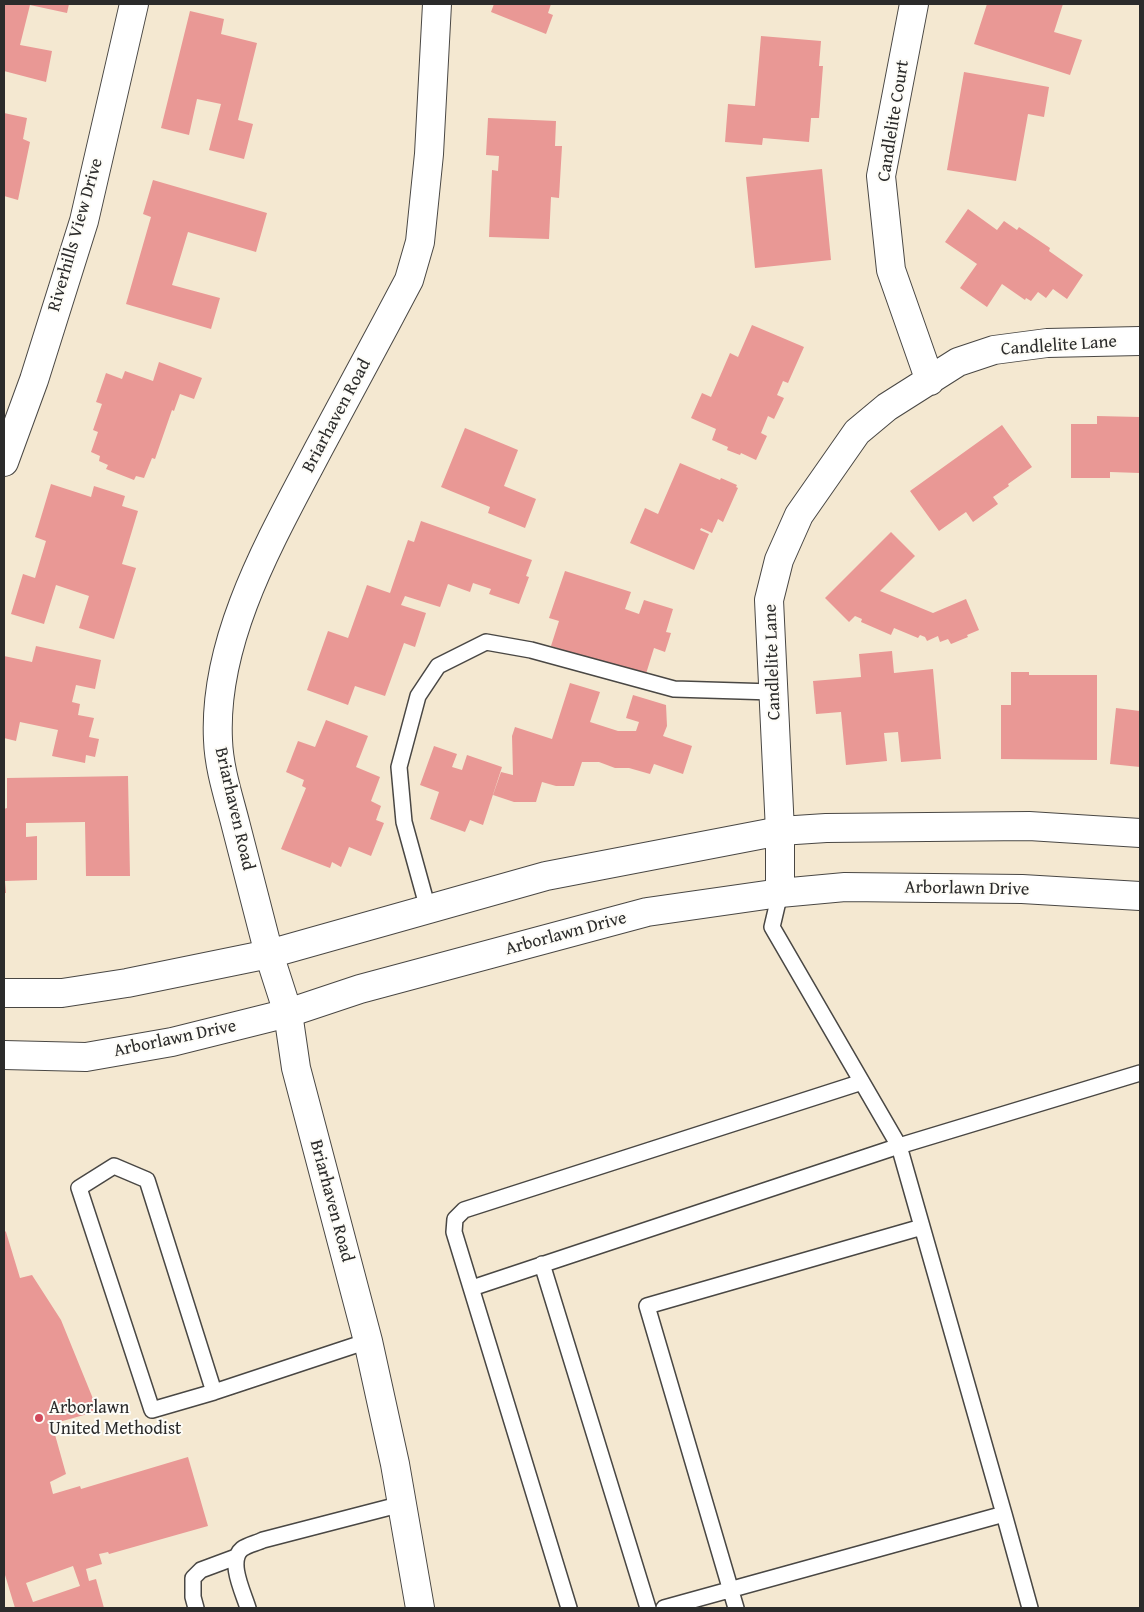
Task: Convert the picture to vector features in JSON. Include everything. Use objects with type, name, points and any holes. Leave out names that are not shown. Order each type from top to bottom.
[{"type":"street","name":"Riverhills View Drive","points":[[4,462],[34,380],[84,221],[134,4]]},
{"type":"street","name":"Briarhaven Road","points":[[420,1608],[395,1464],[368,1342],[296,1068],[288,1013],[269,954],[222,773],[218,740],[220,702],[226,665],[237,620],[257,571],[286,512],[409,280],[420,242],[429,154],[437,4]]},
{"type":"street","name":"Candlelite Court","points":[[914,4],[881,176],[891,270],[930,381]]},
{"type":"street","name":"Candlelite Lane","points":[[780,893],[780,831],[769,600],[779,560],[799,515],[857,432],[888,407],[958,362],[994,350],[1047,343],[1140,341]]},
{"type":"street","points":[[4,993],[62,993],[127,983],[269,954],[546,876],[780,831],[826,828],[1029,826],[1140,833]]},
{"type":"street","name":"Arborlawn Drive","points":[[4,1055],[86,1057],[172,1042],[288,1013],[360,989],[648,912],[780,893],[845,887],[1022,889],[1140,896]]},
{"type":"lane","points":[[428,909],[404,822],[399,767],[418,696],[438,666],[486,642],[531,650],[674,689],[774,692]]},
{"type":"lane","points":[[780,893],[772,927],[899,1146],[1030,1608]]},
{"type":"lane","points":[[472,1288],[899,1146],[1140,1073]]},
{"type":"lane","points":[[569,1608],[454,1232],[455,1219],[464,1210],[862,1082]]},
{"type":"lane","points":[[214,1392],[147,1180],[114,1166],[79,1188],[152,1410],[214,1392],[368,1342]]},
{"type":"lane","points":[[736,1608],[647,1306],[922,1227]]},
{"type":"lane","points":[[542,1264],[648,1608]]},
{"type":"lane","points":[[196,1608],[193,1597],[192,1578],[201,1570],[236,1557],[242,1550],[263,1540],[402,1504]]},
{"type":"lane","points":[[664,1608],[1004,1514]]},
{"type":"lane","points":[[236,1557],[236,1569],[248,1608]]},
{"type":"building","points":[[4,4],[69,4],[67,13],[30,5],[20,45],[52,51],[46,82],[4,71]]},
{"type":"building","points":[[494,4],[551,4],[548,13],[553,15],[546,34],[491,12]]},
{"type":"building","points":[[987,4],[1063,4],[1054,32],[1082,40],[1070,75],[974,44]]},
{"type":"building","points":[[190,11],[224,19],[221,34],[257,43],[238,120],[253,124],[244,159],[209,150],[221,104],[197,99],[189,135],[161,128]]},
{"type":"building","points":[[761,36],[821,41],[819,66],[823,66],[819,118],[811,118],[809,142],[763,138],[762,145],[725,142],[728,104],[755,106]]},
{"type":"building","points":[[964,72],[1049,87],[1044,117],[1028,114],[1016,181],[947,170]]},
{"type":"building","points":[[4,113],[27,118],[23,139],[30,142],[18,200],[4,196]]},
{"type":"building","points":[[488,118],[556,121],[555,146],[562,146],[559,198],[551,197],[549,239],[489,237],[492,170],[498,171],[499,156],[486,155]]},
{"type":"building","points":[[822,169],[831,260],[755,268],[746,177]]},
{"type":"building","points":[[153,180],[267,213],[256,252],[188,232],[172,285],[220,298],[211,329],[126,304],[151,217],[143,214]]},
{"type":"building","points":[[968,209],[997,230],[1004,221],[1017,230],[1019,227],[1050,248],[1049,251],[1083,275],[1067,299],[1053,289],[1046,298],[1038,292],[1031,301],[1026,298],[1025,300],[1002,284],[987,307],[960,288],[977,264],[945,242]]},
{"type":"building","points":[[752,325],[804,347],[788,383],[783,381],[777,395],[784,398],[774,419],[768,416],[761,433],[767,436],[756,460],[741,453],[740,455],[727,450],[728,447],[712,440],[716,429],[691,418],[702,393],[711,397],[730,353],[738,357]]},
{"type":"building","points":[[159,362],[202,378],[194,399],[180,394],[174,411],[172,410],[155,459],[152,458],[144,478],[136,476],[134,480],[106,469],[108,465],[99,461],[100,456],[91,452],[98,432],[93,430],[102,404],[96,402],[106,373],[122,379],[125,371],[153,381]]},
{"type":"building","points":[[1097,416],[1140,417],[1140,473],[1110,472],[1110,478],[1071,478],[1071,424],[1097,424]]},
{"type":"building","points":[[1002,425],[1032,467],[993,497],[998,504],[973,522],[966,512],[939,531],[910,491]]},
{"type":"building","points":[[465,428],[518,450],[504,486],[536,499],[525,528],[488,513],[490,507],[441,487]]},
{"type":"building","points":[[680,463],[720,480],[721,478],[737,485],[736,487],[738,488],[723,522],[718,519],[712,533],[701,528],[700,530],[709,534],[694,570],[630,543],[645,508],[658,514]]},
{"type":"building","points":[[51,484],[91,497],[94,486],[125,496],[122,506],[138,511],[122,564],[136,568],[114,639],[79,628],[89,596],[56,585],[44,624],[11,614],[23,574],[35,578],[46,541],[35,537]]},
{"type":"building","points":[[421,521],[532,560],[526,576],[529,577],[519,604],[489,594],[491,589],[473,583],[470,592],[448,584],[440,607],[405,596],[401,605],[426,613],[415,647],[404,643],[385,696],[355,686],[348,705],[307,690],[328,631],[348,638],[367,585],[390,593],[408,540],[414,542]]},
{"type":"building","points":[[891,532],[915,556],[880,591],[933,613],[966,599],[979,630],[951,644],[948,639],[940,642],[938,636],[927,641],[925,637],[920,635],[918,638],[894,628],[891,635],[861,622],[862,619],[855,616],[849,622],[825,598]]},
{"type":"building","points":[[565,571],[631,592],[625,609],[639,614],[644,600],[673,609],[666,632],[671,633],[665,652],[654,648],[645,677],[551,646],[559,621],[549,618]]},
{"type":"building","points":[[36,646],[101,660],[95,689],[76,685],[72,702],[80,704],[78,715],[94,718],[89,737],[99,739],[95,757],[86,755],[85,763],[52,756],[58,730],[20,722],[16,741],[4,738],[4,656],[32,662]]},
{"type":"building","points":[[892,651],[894,673],[933,669],[941,759],[901,762],[898,732],[884,733],[887,761],[846,765],[841,712],[816,714],[813,681],[861,677],[859,654]]},
{"type":"building","points":[[1011,672],[1029,672],[1029,675],[1097,675],[1097,760],[1001,759],[1001,705],[1011,705]]},
{"type":"building","points":[[570,683],[600,692],[590,722],[618,731],[636,731],[639,722],[626,718],[633,695],[666,705],[667,726],[663,736],[692,746],[683,774],[654,764],[650,774],[629,768],[615,768],[599,762],[582,762],[574,786],[556,786],[542,782],[536,802],[514,802],[493,795],[501,772],[513,775],[512,736],[515,727],[552,739]]},
{"type":"building","points":[[1116,708],[1140,711],[1140,767],[1110,764]]},
{"type":"building","points":[[326,720],[368,736],[356,767],[380,777],[371,801],[381,806],[376,820],[384,823],[371,856],[349,847],[341,867],[332,862],[330,868],[281,849],[306,788],[302,786],[304,780],[286,772],[298,741],[315,747]]},
{"type":"building","points":[[434,746],[457,754],[452,767],[462,770],[467,755],[502,767],[483,825],[470,820],[465,832],[430,819],[439,792],[420,785]]},
{"type":"building","points":[[128,776],[130,876],[86,876],[85,822],[26,823],[26,837],[37,836],[37,880],[5,881],[6,893],[4,893],[4,809],[7,808],[7,778]]},
{"type":"building","name":"Arborlawn United Methodist","points":[[4,1230],[20,1278],[32,1275],[61,1320],[98,1411],[52,1424],[66,1474],[50,1482],[53,1494],[80,1486],[81,1489],[188,1457],[208,1526],[109,1554],[108,1552],[99,1554],[102,1564],[86,1569],[89,1581],[96,1579],[104,1608],[15,1608],[4,1575]],"holes":[[[73,1566],[80,1586],[33,1602],[26,1583]]]},
{"type":"place","name":"Arborlawn United Methodist","points":[[39,1418]]}]
